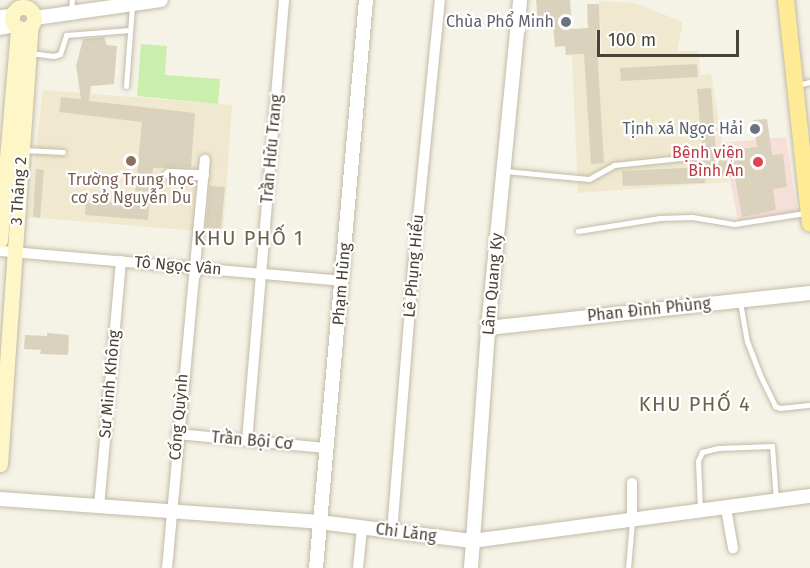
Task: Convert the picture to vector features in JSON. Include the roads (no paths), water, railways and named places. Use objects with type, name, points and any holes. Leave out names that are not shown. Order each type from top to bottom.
[{"type":"main road","points":[[786,0],[802,84],[809,218]]},
{"type":"main road","name":"3 Tháng 2","points":[[0,464],[7,252],[22,150],[29,53],[19,16]]},
{"type":"main road","name":"3 Tháng 2","points":[[0,240],[6,95],[19,16]]},
{"type":"street","points":[[19,16],[71,6],[132,4],[161,0]]},
{"type":"street","name":"Trần Hữu Trang","points":[[247,441],[284,0]]},
{"type":"street","name":"Phạm Hùng","points":[[316,568],[366,0]]},
{"type":"street","name":"Lê Phụng Hiểu","points":[[392,532],[414,259],[440,0]]},
{"type":"street","name":"Lâm Quang Ky","points":[[471,568],[488,328],[520,0]]},
{"type":"street","name":"Cống Quỳnh","points":[[167,568],[177,434],[205,160]]},
{"type":"street","points":[[169,174],[204,175]]},
{"type":"street","name":"Tô Ngọc Vân","points":[[7,252],[342,281]]},
{"type":"street","name":"Sư Minh Không","points":[[99,507],[121,261]]},
{"type":"street","name":"Phan Đình Phùng","points":[[488,328],[810,292]]},
{"type":"street","name":"Trần Bội Cơ","points":[[177,434],[326,448]]},
{"type":"street","points":[[632,483],[632,521]]},
{"type":"street","name":"Chi Lăng","points":[[0,499],[319,522],[472,541],[810,496]]},
{"type":"street","points":[[726,508],[733,548]]},
{"type":"street","points":[[358,568],[362,528]]},
{"type":"lane","points":[[126,86],[132,4]]},
{"type":"lane","points":[[29,53],[54,56],[60,54],[66,35],[130,30]]},
{"type":"lane","points":[[22,150],[63,152]]},
{"type":"lane","points":[[503,170],[589,179],[614,165],[700,156]]},
{"type":"lane","points":[[578,231],[660,218],[692,217],[734,224],[809,218]]},
{"type":"lane","points":[[740,300],[747,341],[775,406],[780,408],[810,405]]},
{"type":"lane","points":[[700,511],[698,461],[702,452],[718,448],[772,446],[776,501]]},
{"type":"lane","points":[[628,568],[632,521]]},
{"type":"place","name":"Chùa Phổ Minh","points":[[566,22]]},
{"type":"place","name":"Tịnh xá Ngọc Hải","points":[[755,129]]},
{"type":"place","name":"Trường Trung học cơ sở Nguyễn Du","points":[[131,161]]},
{"type":"place","name":"Bệnh viện Bình An","points":[[758,162]]},
{"type":"district","name":"KHU PHỐ 1","points":[[249,238]]},
{"type":"district","name":"KHU PHỐ 4","points":[[695,404]]}]
